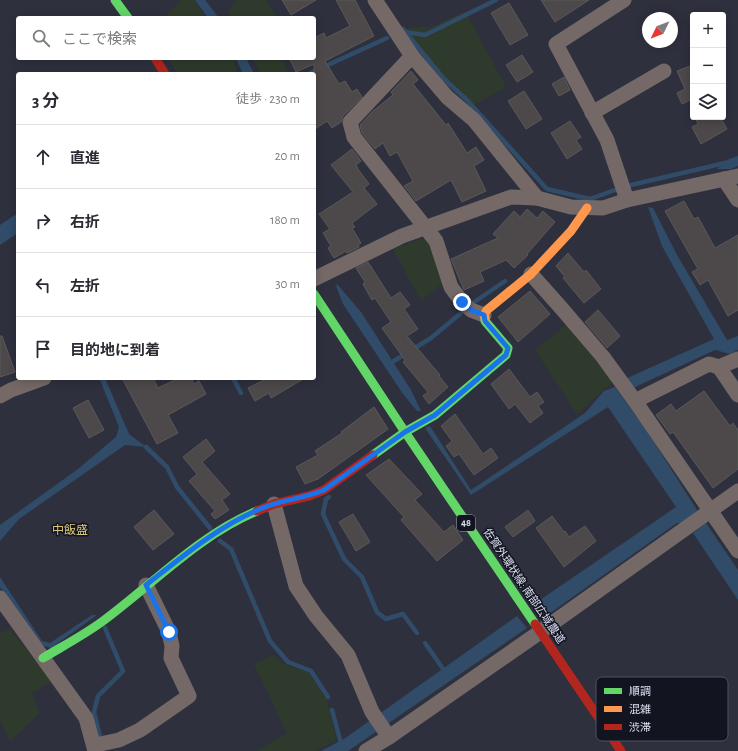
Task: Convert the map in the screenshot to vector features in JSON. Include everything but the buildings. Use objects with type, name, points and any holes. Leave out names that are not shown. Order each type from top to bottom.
[{"type":"street","points":[[115,0],[127,16]]},
{"type":"street","points":[[375,0],[412,56],[447,97],[474,120],[537,198]]},
{"type":"street","points":[[624,0],[556,44],[607,140],[627,200]]},
{"type":"street","points":[[412,56],[350,122],[354,137],[436,241],[452,287],[462,302],[471,310],[484,315]]},
{"type":"street","points":[[156,60],[164,72]]},
{"type":"street","points":[[592,113],[664,71]]},
{"type":"street","points":[[316,278],[402,236],[511,197],[537,198],[571,207],[603,208],[627,200],[731,177],[738,200]]},
{"type":"street","points":[[43,658],[102,622],[146,585],[208,538],[238,519],[274,504],[309,496],[324,490],[405,432],[435,415],[506,355],[508,348],[485,321],[484,315],[487,310],[530,274],[571,231],[587,208]]},
{"type":"street","points":[[530,274],[563,310],[636,400],[738,551]]},
{"type":"street","name":"佐賀外環状線; 南部広域農道","points":[[316,297],[405,432],[596,714]]},
{"type":"street","points":[[636,400],[709,364],[719,367],[738,359]]},
{"type":"street","points":[[719,367],[738,396]]},
{"type":"street","points":[[0,396],[10,390],[38,380]]},
{"type":"street","points":[[366,751],[389,737],[540,632],[738,492]]},
{"type":"street","points":[[274,504],[296,586],[316,616],[348,654],[372,712],[389,737]]},
{"type":"street","points":[[0,598],[86,718],[95,748],[119,740],[140,730],[190,696],[171,658],[172,646],[169,632],[146,585]]},
{"type":"street","name":"佐賀外環状線; 南部広域農道","points":[[614,741],[621,751]]},
{"type":"green space","points":[[181,0],[194,0],[205,16],[166,16]]},
{"type":"green space","points":[[237,0],[266,0],[276,16],[230,16],[228,12]]},
{"type":"green space","points":[[465,11],[506,87],[470,107],[409,44],[404,28],[431,27]]},
{"type":"green space","points":[[168,60],[234,60],[236,72],[177,72]]},
{"type":"green space","points":[[253,60],[284,60],[287,72],[260,72]]},
{"type":"green space","points":[[427,237],[444,282],[421,301],[393,249]]},
{"type":"green space","points":[[566,325],[613,381],[577,414],[535,350]]},
{"type":"green space","points":[[10,629],[52,681],[32,693],[39,713],[10,741],[0,720],[0,633]]},
{"type":"green space","points":[[272,655],[286,665],[308,672],[327,700],[337,740],[315,751],[257,751],[287,733],[254,664]]},
{"type":"water","points":[[195,0],[205,0],[217,16],[207,16]]},
{"type":"water","points":[[237,60],[247,60],[253,72],[242,72]]},
{"type":"water","points":[[738,156],[738,166],[731,169],[717,169],[729,159]]},
{"type":"water","points":[[648,207],[653,208],[677,255],[727,340],[738,336],[738,350],[730,354],[715,350],[633,388],[625,379],[714,339],[662,246]]},
{"type":"water","points":[[16,214],[16,234],[0,245],[0,225]]},
{"type":"water","points":[[337,284],[361,312],[411,390],[421,411],[417,411],[403,394],[343,304],[336,286]]},
{"type":"water","points":[[100,380],[106,380],[129,434],[146,447],[125,445],[19,519],[0,541],[0,525],[78,469],[116,437],[119,427]]},
{"type":"water","points":[[615,387],[647,431],[697,510],[684,524],[677,523],[546,616],[537,602],[676,507],[608,407],[471,495],[425,428],[430,426],[471,490],[585,413],[604,391]]},
{"type":"water","points":[[706,523],[738,570],[738,600],[693,533]]},
{"type":"water","points":[[0,577],[42,641],[50,643],[92,615],[97,615],[51,648],[41,645],[0,587]]},
{"type":"water","points":[[517,616],[527,628],[348,751],[321,751],[344,739]]},
{"type":"waterway","points":[[405,32],[425,35],[496,0]]},
{"type":"waterway","points":[[403,29],[444,79],[467,100],[547,189],[590,199],[615,190]]},
{"type":"waterway","points":[[312,72],[387,38]]},
{"type":"waterway","points":[[631,185],[738,160]]},
{"type":"waterway","points":[[470,305],[505,281]]},
{"type":"waterway","points":[[389,364],[431,338],[461,313]]},
{"type":"waterway","points":[[234,380],[241,393]]},
{"type":"waterway","points":[[146,447],[167,467],[177,487],[210,528]]},
{"type":"waterway","points":[[329,497],[326,499],[323,514],[344,559],[362,577],[377,612],[386,619],[403,614],[417,633]]},
{"type":"waterway","points":[[220,541],[231,549],[270,641],[288,662],[311,671],[328,697]]},
{"type":"waterway","points":[[100,737],[94,712],[98,696],[123,671],[105,628]]},
{"type":"waterway","points":[[425,643],[446,673]]},
{"type":"waterway","points":[[332,710],[342,747]]},
{"type":"traffic: fast","points":[[115,0],[127,16]]},
{"type":"traffic: fast","points":[[316,297],[535,624]]},
{"type":"traffic: fast","points":[[373,455],[405,432],[435,415],[506,355],[508,348],[485,321],[485,318]]},
{"type":"traffic: fast","points":[[43,658],[81,636],[103,621],[177,561],[216,533],[257,511]]},
{"type":"traffic: slow","points":[[485,318],[484,315],[487,310],[531,274],[571,231],[587,208]]},
{"type":"traffic: jam","points":[[156,60],[164,72]]},
{"type":"traffic: jam","points":[[257,511],[274,504],[309,496],[324,490],[373,455]]},
{"type":"traffic: jam","points":[[535,624],[596,714]]},
{"type":"traffic: jam","points":[[614,741],[621,751]]},
{"type":"district","name":"中飯盛","points":[[70,530]]},
{"type":"route","points":[[169,632],[146,585],[208,538],[238,519],[274,504],[309,496],[324,490],[405,432],[435,415],[506,355],[508,348],[485,321],[484,315],[471,310],[462,302]]}]
